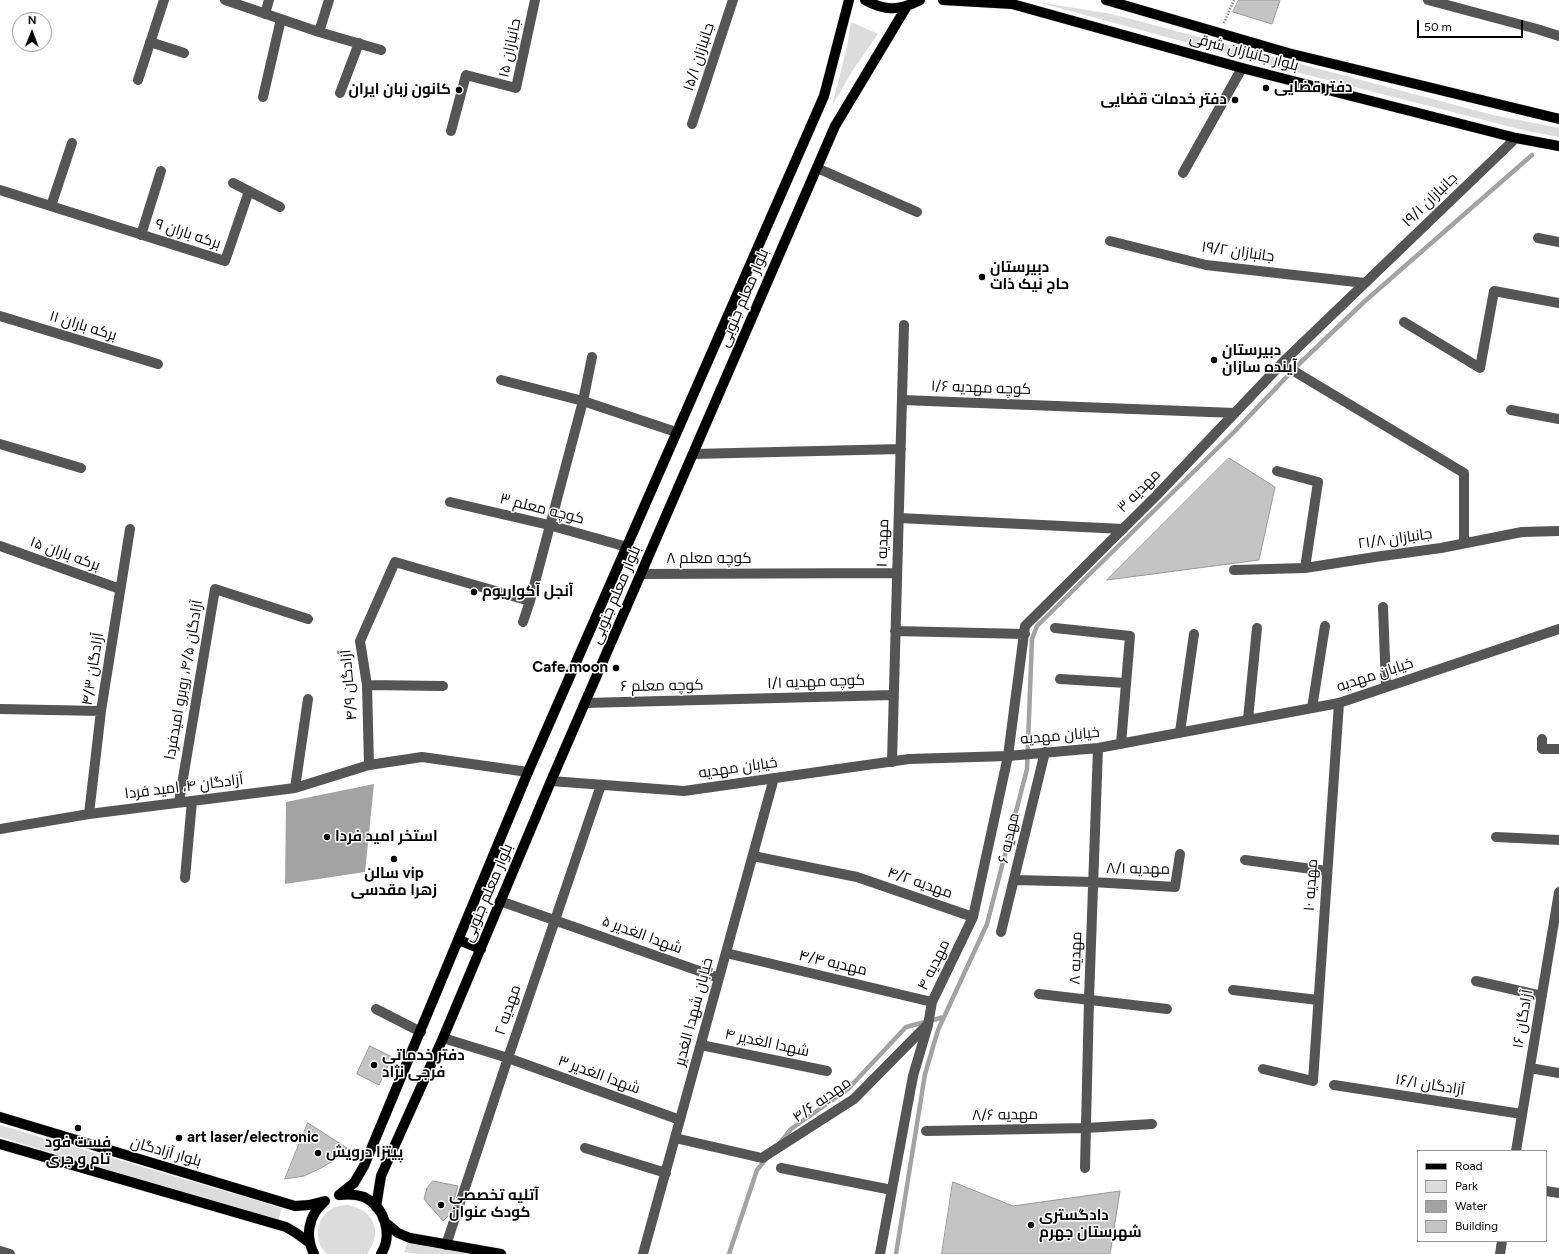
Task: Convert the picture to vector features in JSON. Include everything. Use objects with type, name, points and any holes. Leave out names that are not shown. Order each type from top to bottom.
[{"type":"main road","name":"بلوار معلم جنوبی","points":[[339,1195],[354,1183],[364,1166],[528,772],[824,96],[849,0]]},
{"type":"main road","points":[[865,0],[876,6],[892,9],[907,6],[920,0]]},
{"type":"main road","name":"بلوار جانبازان شرقی","points":[[943,0],[1013,2],[1242,68],[1516,138],[1559,146]]},
{"type":"main road","name":"بلوار جانبازان شرقی","points":[[1106,0],[1288,53],[1559,119]]},
{"type":"main road","name":"بلوار معلم جنوبی","points":[[376,1207],[380,1176],[443,1038],[551,781],[835,126],[907,6]]},
{"type":"main road","points":[[459,940],[481,949]]},
{"type":"main road","name":"بلوار آزادگان","points":[[0,1117],[294,1206],[308,1205],[325,1201],[339,1195]]},
{"type":"main road","points":[[0,1144],[286,1227],[310,1243]]},
{"type":"main road","points":[[339,1195],[352,1194],[364,1197],[382,1214],[386,1223],[387,1237],[381,1254]]},
{"type":"main road","points":[[314,1254],[310,1243],[308,1229],[312,1217],[318,1207],[325,1201]]},
{"type":"main road","points":[[386,1223],[398,1233],[410,1238],[501,1254]]},
{"type":"street","points":[[138,80],[164,0]]},
{"type":"street","points":[[225,0],[319,32],[381,50]]},
{"type":"street","points":[[265,14],[269,0]]},
{"type":"street","points":[[319,32],[329,0]]},
{"type":"street","name":"جانبازان ۱۵","points":[[451,131],[466,75],[516,88],[536,0]]},
{"type":"street","name":"جانبازان ۱۵/۱","points":[[692,124],[733,0]]},
{"type":"street","points":[[1428,0],[1559,36]]},
{"type":"street","points":[[263,97],[281,19]]},
{"type":"street","points":[[150,42],[184,53]]},
{"type":"street","points":[[340,93],[359,43]]},
{"type":"street","points":[[1183,173],[1242,68]]},
{"type":"street","name":"جانبازان ۱۹/۱","points":[[1365,283],[1516,138]]},
{"type":"street","points":[[51,206],[72,143]]},
{"type":"street","points":[[817,168],[917,212]]},
{"type":"street","name":"برکه باران ۹","points":[[140,234],[161,171]]},
{"type":"street","points":[[233,183],[280,208]]},
{"type":"street","name":"برکه باران ۹","points":[[0,190],[225,261],[249,191]]},
{"type":"street","points":[[1538,238],[1559,242]]},
{"type":"street","name":"جانبازان ۱۹/۲","points":[[1110,241],[1206,265],[1365,283]]},
{"type":"street","name":"مهدیه ۳","points":[[1008,756],[1025,626],[1123,529],[1282,364],[1365,283]]},
{"type":"street","points":[[1404,322],[1480,368],[1494,291],[1559,302]]},
{"type":"street","name":"برکه باران ۱۱","points":[[0,316],[158,364]]},
{"type":"street","name":"مهدیه ۱","points":[[892,762],[904,325]]},
{"type":"street","points":[[523,622],[530,601],[583,401],[592,357]]},
{"type":"street","points":[[1282,364],[1464,473],[1464,543]]},
{"type":"street","points":[[501,380],[583,401],[676,432]]},
{"type":"street","name":"کوچه مهدیه ۱/۶","points":[[902,400],[1235,413]]},
{"type":"street","points":[[1511,410],[1559,419]]},
{"type":"street","points":[[0,444],[81,468]]},
{"type":"street","points":[[693,454],[901,449]]},
{"type":"street","points":[[1277,471],[1318,482],[1305,568]]},
{"type":"street","name":"کوچه معلم ۳","points":[[450,502],[549,525],[626,546]]},
{"type":"street","points":[[898,518],[1123,529]]},
{"type":"street","name":"آزادگان ۴/۳","points":[[89,814],[101,711],[130,529]]},
{"type":"street","name":"جانبازان ۲۱/۸","points":[[1234,570],[1305,568],[1441,548],[1522,532],[1559,531]]},
{"type":"street","name":"برکه باران ۱۵","points":[[0,546],[120,589]]},
{"type":"street","name":"آزادگان ۴/۹","points":[[369,765],[367,684],[360,641],[395,562],[530,601]]},
{"type":"street","name":"کوچه معلم ۸","points":[[641,574],[897,573]]},
{"type":"street","name":"آزادگان ۴/۵، روبرو امیدفردا","points":[[179,802],[215,589],[308,619]]},
{"type":"street","points":[[1383,607],[1386,687]]},
{"type":"street","points":[[1312,708],[1325,626]]},
{"type":"street","points":[[1055,628],[1130,636],[1121,744]]},
{"type":"street","points":[[1248,719],[1257,628]]},
{"type":"street","name":"خیابان مهدیه","points":[[551,781],[684,791],[909,759],[1008,756],[1098,748],[1339,703],[1559,629]]},
{"type":"street","points":[[895,631],[1025,634]]},
{"type":"street","points":[[1180,732],[1194,634]]},
{"type":"street","points":[[1060,679],[1126,683]]},
{"type":"street","points":[[367,684],[443,686]]},
{"type":"street","name":"کوچه مهدیه ۱/۱","points":[[739,699],[893,695]]},
{"type":"street","points":[[295,788],[308,699]]},
{"type":"street","name":"کوچه معلم ۶","points":[[585,703],[739,699]]},
{"type":"street","name":"مهدیه ۱۰","points":[[1263,1069],[1313,1081],[1339,703]]},
{"type":"street","points":[[0,709],[101,711]]},
{"type":"street","points":[[1542,739],[1542,749],[1559,749]]},
{"type":"street","name":"مهدیه ۸","points":[[1085,1168],[1089,999],[1098,748]]},
{"type":"street","name":"مهدیه ۶","points":[[1001,932],[1015,880],[1045,752]]},
{"type":"street","name":"مهدیه ۴","points":[[880,1254],[913,1076],[928,1024],[932,1002],[974,917],[1008,756]]},
{"type":"street","name":"آزادگان ۴، امید فردا","points":[[0,829],[89,814],[295,788],[369,765],[422,757],[528,772]]},
{"type":"street","name":"خیابان شهدا الغدیر","points":[[643,1254],[774,778]]},
{"type":"street","name":"مهدیه ۲","points":[[446,1245],[601,785]]},
{"type":"street","points":[[185,878],[192,801]]},
{"type":"street","points":[[1496,837],[1559,840]]},
{"type":"street","name":"مهدیه ۸/۱","points":[[1093,882],[1175,887],[1180,854]]},
{"type":"street","name":"مهدیه ۴/۲","points":[[753,856],[857,877],[974,917]]},
{"type":"street","points":[[1245,860],[1327,871]]},
{"type":"street","points":[[1015,880],[1093,882]]},
{"type":"street","name":"آزادگان ۱۶","points":[[1516,1150],[1542,996],[1555,950],[1559,892]]},
{"type":"street","name":"شهدا الغدیر ۵","points":[[500,901],[719,978]]},
{"type":"street","name":"مهدیه ۴/۴","points":[[726,953],[932,1002]]},
{"type":"street","points":[[1476,981],[1542,996]]},
{"type":"street","points":[[1234,990],[1318,1000]]},
{"type":"street","points":[[1039,994],[1167,1009]]},
{"type":"street","points":[[376,1009],[421,1032]]},
{"type":"street","name":"مهدیه ۴/۶","points":[[675,1138],[762,1158],[854,1099],[928,1024]]},
{"type":"street","name":"شهدا الغدیر ۳","points":[[443,1038],[508,1058],[680,1120]]},
{"type":"street","name":"شهدا الغدیر ۴","points":[[701,1045],[827,1071]]},
{"type":"street","points":[[1530,1068],[1559,1073]]},
{"type":"street","name":"آزادگان ۱۶/۱","points":[[1334,1085],[1522,1114]]},
{"type":"street","name":"مهدیه ۸/۶","points":[[926,1131],[1086,1128],[1152,1124]]},
{"type":"street","points":[[585,1148],[666,1173]]},
{"type":"street","points":[[782,1168],[892,1190]]},
{"type":"street","points":[[1547,1191],[1559,1193]]},
{"type":"street","points":[[1500,1254],[1502,1242]]},
{"type":"street","points":[[0,1251],[10,1254]]},
{"type":"path","points":[[1220,32],[1234,0]]},
{"type":"green space","points":[[1037,2],[1112,14],[1493,115],[1559,128],[1559,137],[1523,130],[1292,71]]},
{"type":"green space","points":[[851,22],[878,34],[853,70],[832,106],[847,47]]},
{"type":"green space","points":[[0,1125],[282,1208],[278,1221],[0,1137]]},
{"type":"green space","points":[[348,1205],[365,1212],[370,1217],[374,1224],[375,1230],[375,1238],[372,1246],[367,1254],[327,1254],[318,1237],[321,1219],[330,1210],[339,1206]]},
{"type":"green space","points":[[407,1243],[475,1254],[418,1254],[404,1252]]},
{"type":"water","name":"استخر امید فردا","points":[[374,784],[365,872],[285,884],[286,802]]},
{"type":"building","points":[[1239,0],[1280,0],[1272,24],[1233,12]]},
{"type":"building","points":[[1229,458],[1275,487],[1259,560],[1107,580]]},
{"type":"building","name":"دفتر خدماتی فرجی نژاد","points":[[370,1046],[392,1057],[379,1085],[357,1074]]},
{"type":"building","name":"پیتزا درویش","points":[[308,1123],[347,1148],[336,1159],[321,1168],[304,1176],[285,1179]]},
{"type":"building","name":"آتلیه تخصصی کودک عنوان","points":[[433,1181],[458,1186],[450,1214],[443,1221],[424,1199],[427,1188]]},
{"type":"building","name":"دادگستری شهرستان جهرم","points":[[953,1182],[1013,1206],[1120,1191],[1110,1254],[942,1254]]},
{"type":"waterway","points":[[896,1254],[925,1074],[938,1030],[987,924],[1027,769],[1032,639],[1037,626],[1235,431],[1298,365],[1365,301],[1532,155]]},
{"type":"waterway","points":[[780,1143],[791,1129],[848,1089],[906,1027],[944,1017]]},
{"type":"waterway","points":[[729,1254],[757,1170],[766,1159]]},
{"type":"place","name":"دفتر قضایی","points":[[1266,88]]},
{"type":"place","name":"کانون زبان ایران","points":[[459,90]]},
{"type":"place","name":"دفتر خدمات قضایی","points":[[1235,100]]},
{"type":"place","name":"دبیرستان حاج نیک ذات","points":[[982,277]]},
{"type":"place","name":"دبیرستان آینده سازان","points":[[1214,360]]},
{"type":"place","name":"آنجل آکواریوم","points":[[474,592]]},
{"type":"place","name":"Cafe.moon","points":[[616,668]]},
{"type":"place","name":"استخر امید فردا","points":[[327,837]]},
{"type":"place","name":"سالن vip زهرا مقدسی","points":[[394,859]]},
{"type":"place","name":"دفتر خدماتی فرجی نژاد","points":[[374,1065]]},
{"type":"place","name":"فست فود تام و جرى","points":[[78,1128]]},
{"type":"place","name":"art laser/electronic","points":[[179,1138]]},
{"type":"place","name":"پیتزا درویش","points":[[318,1153]]},
{"type":"place","name":"آتلیه تخصصی کودک عنوان","points":[[441,1205]]},
{"type":"place","name":"دادگستری شهرستان جهرم","points":[[1031,1225]]}]
